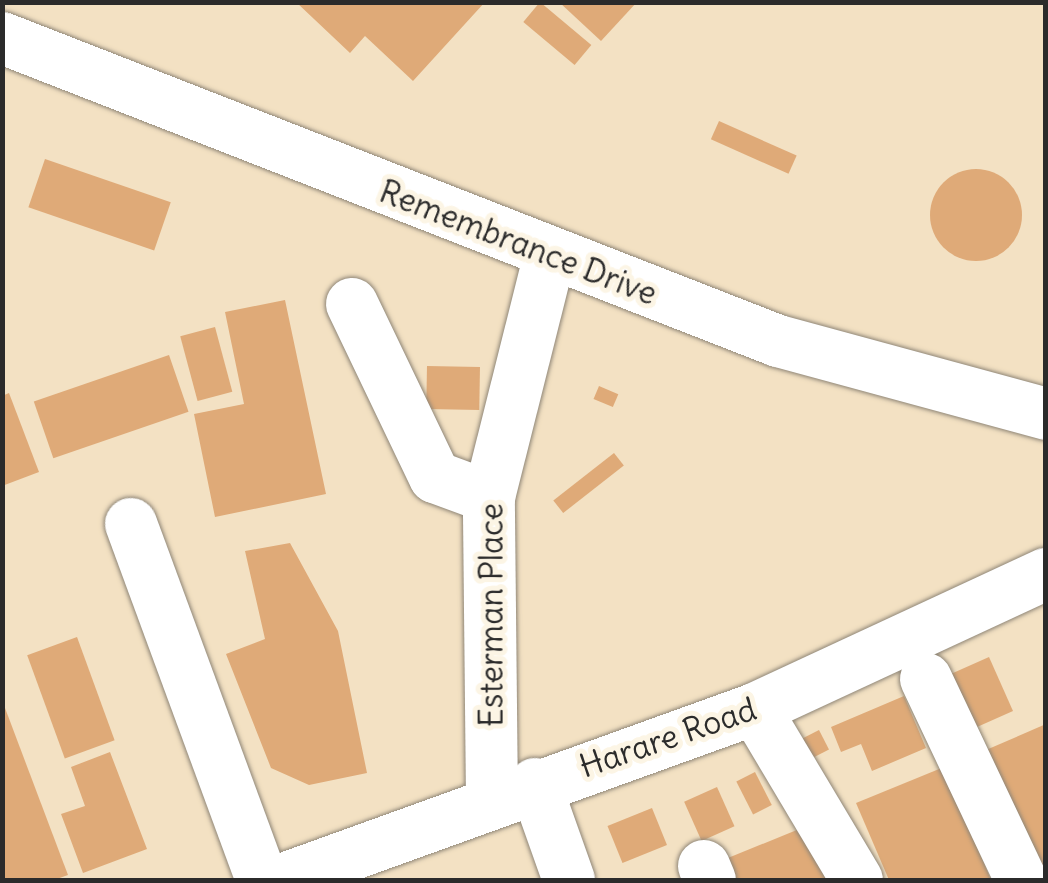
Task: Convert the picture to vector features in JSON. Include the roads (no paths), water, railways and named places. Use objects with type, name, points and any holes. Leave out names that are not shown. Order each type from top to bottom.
[{"type":"street","name":"Remembrance Drive","points":[[2,38],[550,255],[778,340],[1046,414]]},
{"type":"street","name":"Esterman Place","points":[[550,255],[489,497],[514,793],[569,880]]},
{"type":"street","points":[[352,304],[435,477],[489,497]]},
{"type":"street","points":[[131,524],[262,880]]},
{"type":"street","name":"Harare Road","points":[[282,880],[514,793],[756,709],[1046,574]]},
{"type":"street","points":[[926,679],[1021,880]]},
{"type":"street","points":[[756,709],[857,880]]}]
